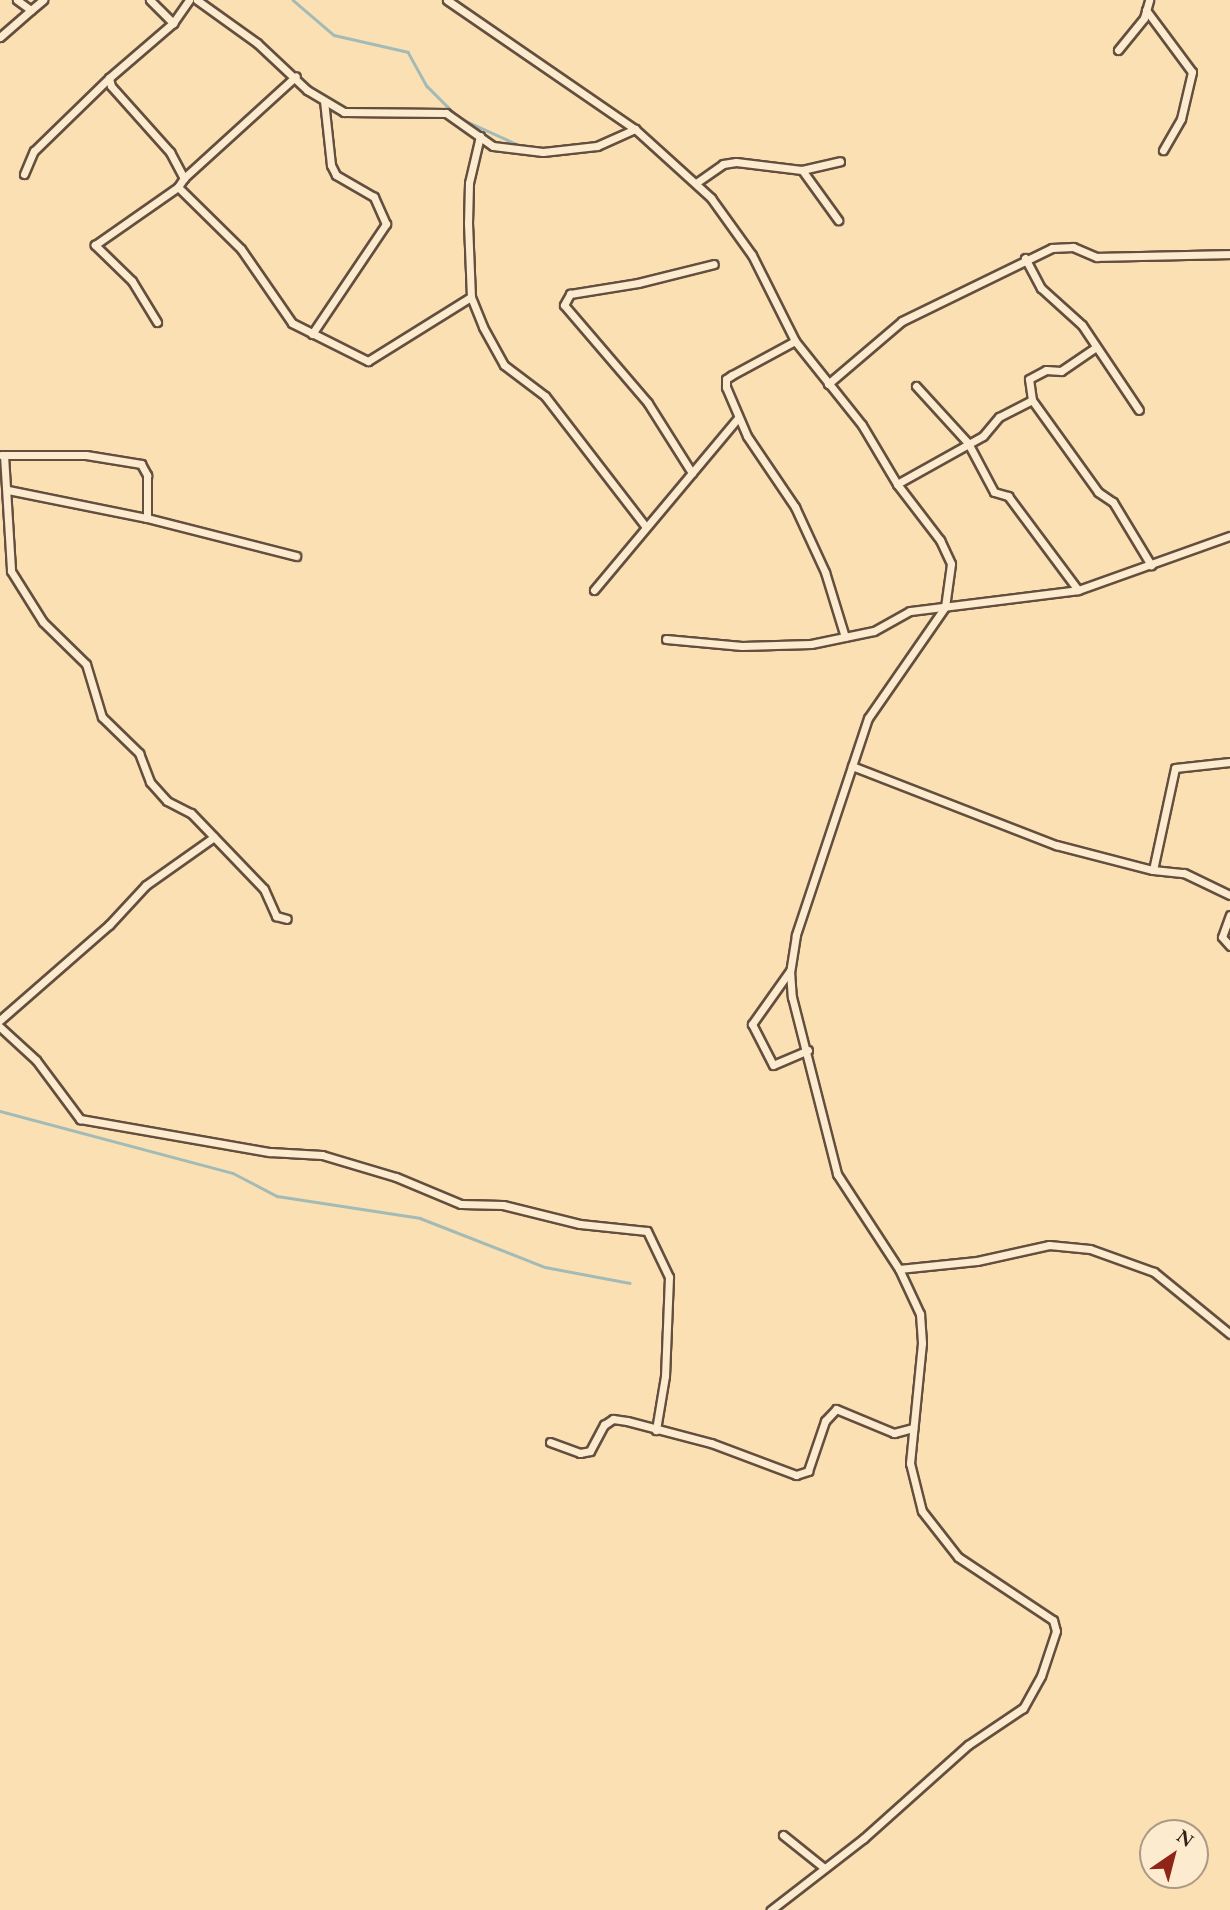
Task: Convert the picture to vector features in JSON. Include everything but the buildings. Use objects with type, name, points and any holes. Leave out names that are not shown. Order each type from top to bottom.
[{"type":"street","points":[[17,0],[31,10]]},
{"type":"street","points":[[0,37],[43,0]]},
{"type":"street","points":[[150,0],[173,23]]},
{"type":"street","points":[[24,174],[34,150],[109,78],[173,23],[189,0]]},
{"type":"street","points":[[197,0],[324,100],[344,112],[446,113],[493,146],[542,152],[597,146],[635,129]]},
{"type":"street","points":[[447,0],[635,129],[696,183],[752,255],[795,341],[862,425],[897,484],[947,554],[952,577],[945,607],[880,697],[852,766],[796,936],[790,971],[792,997],[808,1050],[837,1174],[915,1298],[921,1324],[912,1479],[933,1527],[958,1557],[1053,1620],[1055,1639],[1023,1708],[968,1745],[864,1838],[823,1867],[771,1910]]},
{"type":"street","points":[[1118,50],[1146,10],[1149,0]]},
{"type":"street","points":[[1146,10],[1192,72],[1181,120],[1163,150]]},
{"type":"street","points":[[157,322],[132,281],[95,245],[178,187],[184,178],[296,76]]},
{"type":"street","points":[[109,78],[128,108],[170,152],[184,178]]},
{"type":"street","points":[[312,334],[386,223],[374,197],[336,175],[331,165],[324,100]]},
{"type":"street","points":[[480,136],[469,183],[471,297],[503,365],[545,396],[646,527]]},
{"type":"street","points":[[696,183],[723,164],[736,162],[802,170],[840,161]]},
{"type":"street","points":[[802,170],[838,220]]},
{"type":"street","points":[[178,187],[241,249],[292,323],[368,361],[471,297]]},
{"type":"street","points":[[828,384],[902,321],[1025,258],[1064,246],[1097,257],[1230,254]]},
{"type":"street","points":[[1025,258],[1041,288],[1082,325],[1139,410]]},
{"type":"street","points":[[691,473],[648,403],[564,305],[570,293],[638,283],[714,264]]},
{"type":"street","points":[[795,341],[726,379],[738,418],[795,507],[825,572],[845,637]]},
{"type":"street","points":[[1096,347],[1061,371],[1046,370],[1030,380],[1032,400],[1098,492],[1114,502],[1151,565]]},
{"type":"street","points":[[916,386],[968,443],[994,492],[1008,496],[1078,590]]},
{"type":"street","points":[[897,484],[983,436],[999,417],[1032,400]]},
{"type":"street","points":[[594,590],[738,418]]},
{"type":"street","points":[[147,518],[147,475],[141,464],[86,455],[2,454],[8,490],[11,571],[43,622],[86,664],[102,717],[139,753],[150,782],[167,801],[191,813],[264,889],[276,916],[288,919]]},
{"type":"street","points":[[8,490],[147,518],[296,556]]},
{"type":"street","points":[[666,639],[742,646],[811,644],[890,626],[910,611],[1078,590],[1230,536]]},
{"type":"street","points":[[0,575],[11,571]]},
{"type":"street","points":[[1153,870],[1175,768],[1230,762]]},
{"type":"street","points":[[852,766],[1056,845],[1153,870],[1184,873],[1230,895]]},
{"type":"street","points":[[0,1020],[109,925],[146,885],[214,837]]},
{"type":"street","points":[[1230,915],[1222,937],[1230,946]]},
{"type":"street","points":[[790,971],[752,1024],[774,1065],[808,1050]]},
{"type":"street","points":[[0,1027],[36,1060],[80,1119],[270,1153],[322,1155],[396,1177],[461,1205],[503,1205],[580,1224],[647,1231],[669,1277],[665,1376],[656,1430]]},
{"type":"street","points":[[899,1269],[978,1261],[1049,1245],[1090,1249],[1154,1272],[1230,1334]]},
{"type":"street","points":[[550,1442],[580,1453],[590,1451],[604,1425],[612,1419],[711,1443],[796,1475],[808,1471],[825,1421],[836,1409],[894,1433],[913,1427]]},
{"type":"street","points":[[783,1835],[823,1867]]},
{"type":"waterway","points":[[293,0],[334,35],[408,52],[427,86],[459,118],[521,146]]},
{"type":"waterway","points":[[0,1111],[233,1173],[277,1196],[420,1218],[545,1267],[630,1283]]}]
